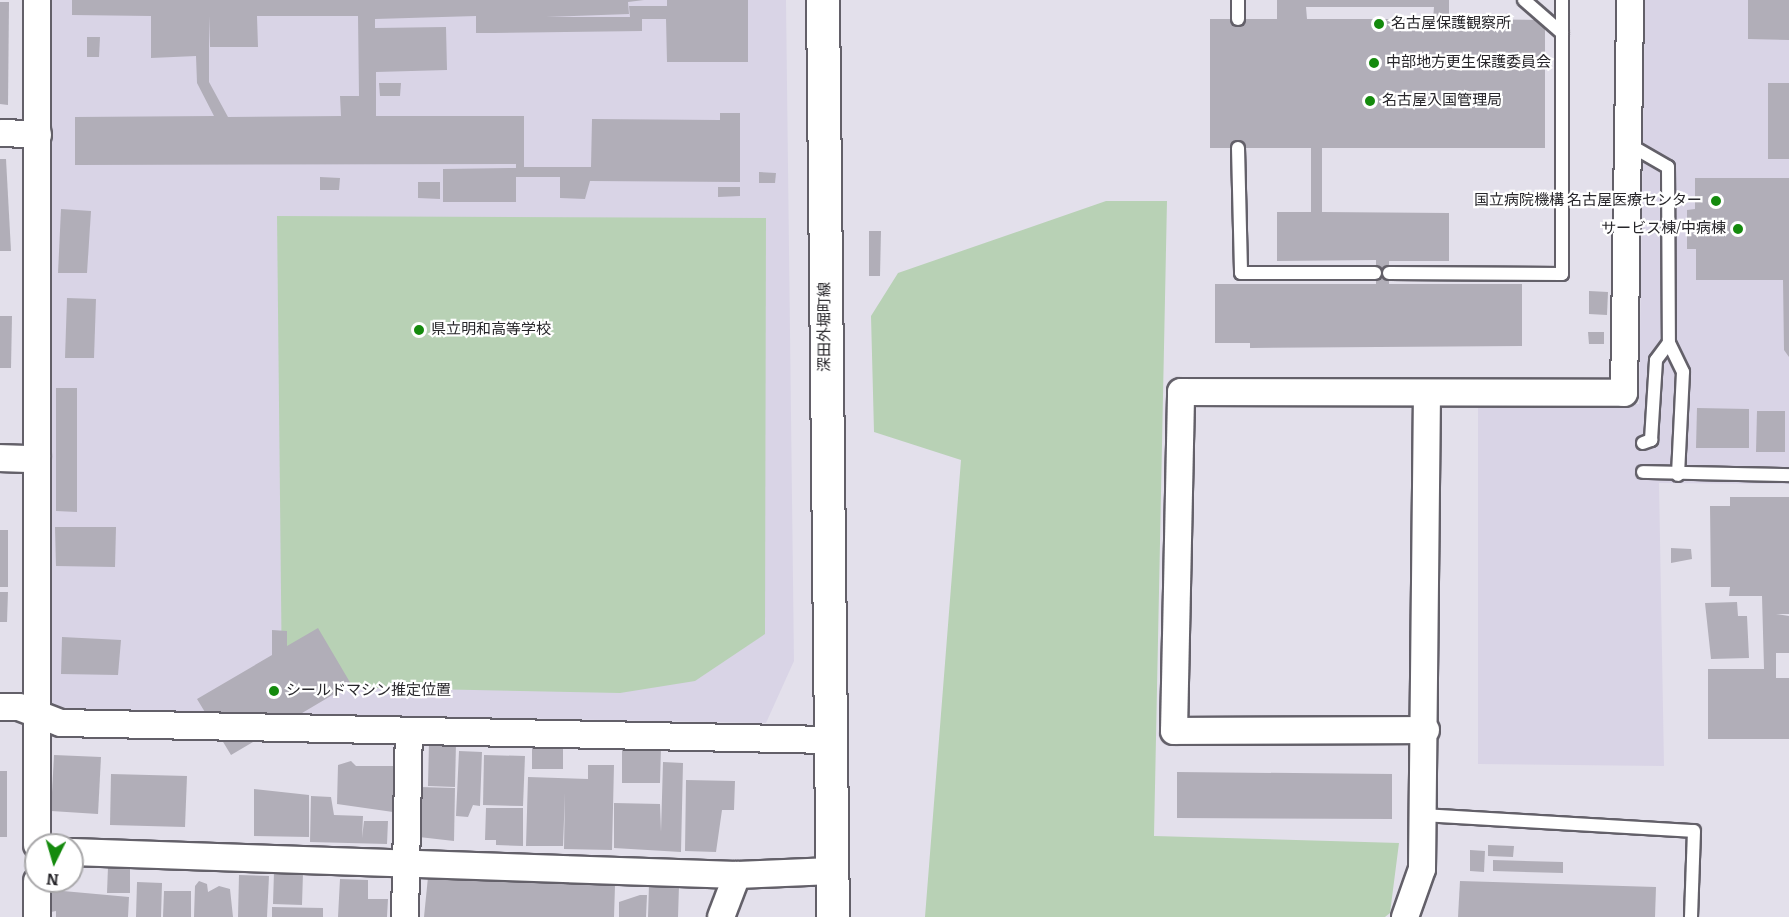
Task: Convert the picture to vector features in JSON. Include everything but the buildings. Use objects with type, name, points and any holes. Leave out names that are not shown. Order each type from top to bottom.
[{"type":"street","points":[[37,0],[37,833]]},
{"type":"street","name":"深田外堀町線","points":[[823,0],[827,654],[833,917]]},
{"type":"street","points":[[1426,730],[1174,731],[1181,392],[1624,393],[1630,0]]},
{"type":"street","points":[[0,133],[38,134]]},
{"type":"street","points":[[1405,917],[1422,869],[1426,730],[1427,394]]},
{"type":"street","points":[[0,458],[37,459]]},
{"type":"street","points":[[0,707],[19,707],[37,716],[61,723],[829,740]]},
{"type":"street","points":[[405,917],[408,865],[409,731]]},
{"type":"street","points":[[84,852],[736,875],[832,871]]},
{"type":"street","points":[[721,917],[736,875]]},
{"type":"street","points":[[37,893],[37,917]]},
{"type":"lane","points":[[1238,0],[1238,19]]},
{"type":"lane","points":[[1524,0],[1562,33]]},
{"type":"lane","points":[[1389,273],[1562,274],[1562,0]]},
{"type":"lane","points":[[1628,144],[1668,167],[1670,343],[1683,372],[1678,475]]},
{"type":"lane","points":[[1238,148],[1241,273],[1376,273]]},
{"type":"lane","points":[[1643,443],[1651,440],[1656,360],[1670,343]]},
{"type":"lane","points":[[1643,472],[1678,475],[1789,475]]},
{"type":"lane","points":[[1424,815],[1660,825],[1694,831],[1691,917]]},
{"type":"shaded area","name":"県立明和高等学校","points":[[49,0],[786,0],[794,661],[766,723],[60,710],[49,701]]},
{"type":"shaded area","name":"国立病院機構 名古屋医療センター","points":[[1645,0],[1789,0],[1789,484],[1659,483],[1664,766],[1478,764],[1478,403],[1639,404]]},
{"type":"green space","points":[[1106,201],[1167,201],[1154,836],[1399,843],[1390,913],[1385,917],[925,917],[961,460],[874,432],[871,316],[898,273]]},
{"type":"green space","points":[[277,216],[766,218],[765,634],[695,681],[620,693],[282,686]]},
{"type":"place","name":"名古屋保護観察所","points":[[1379,24]]},
{"type":"place","name":"中部地方更生保護委員会","points":[[1374,63]]},
{"type":"place","name":"名古屋入国管理局","points":[[1370,101]]},
{"type":"place","name":"国立病院機構 名古屋医療センター","points":[[1716,201]]},
{"type":"place","name":"サービス棟/中病棟","points":[[1738,229]]},
{"type":"place","name":"県立明和高等学校","points":[[419,330]]},
{"type":"place","name":"シールドマシン推定位置","points":[[274,691]]}]
